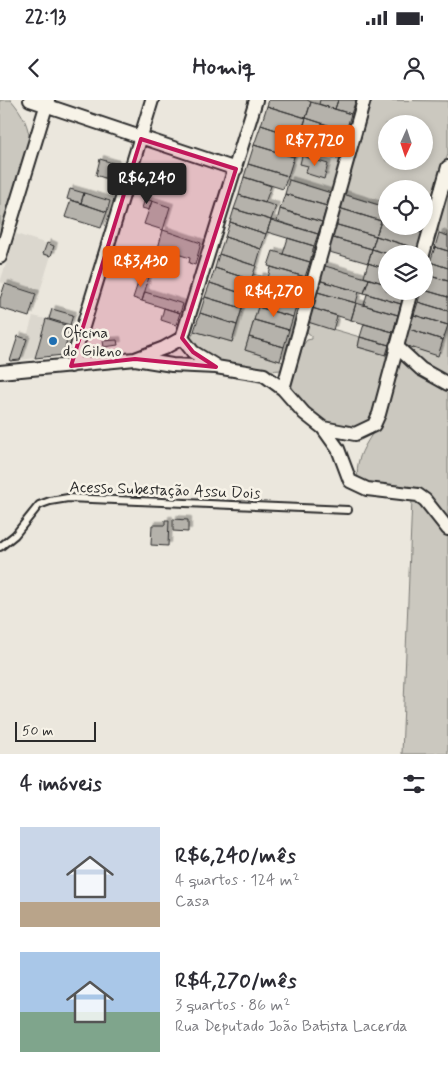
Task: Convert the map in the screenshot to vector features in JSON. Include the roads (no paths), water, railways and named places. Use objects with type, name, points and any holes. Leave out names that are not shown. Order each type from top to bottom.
[{"type":"street","points":[[30,100],[48,103],[141,139],[236,169]]},
{"type":"street","points":[[71,366],[152,100]]},
{"type":"street","points":[[0,372],[135,359],[164,348],[182,338],[256,100]]},
{"type":"street","points":[[283,389],[364,100]]},
{"type":"street","points":[[0,257],[48,103]]},
{"type":"street","points":[[426,245],[448,167]]},
{"type":"street","points":[[323,428],[354,434],[374,425],[409,300]]},
{"type":"street","points":[[182,338],[193,352],[216,367]]},
{"type":"street","points":[[396,346],[422,369],[448,384]]},
{"type":"street","points":[[135,359],[172,366],[216,367],[264,375],[283,389],[304,413],[323,428],[338,449],[350,481],[367,489],[418,495],[425,500],[448,529]]},
{"type":"lane","name":"Acesso Subestação Assu Dois","points":[[0,547],[14,535],[39,505],[68,498],[348,510]]},
{"type":"place","name":"Oficina do Gileno","points":[[53,341]]}]
